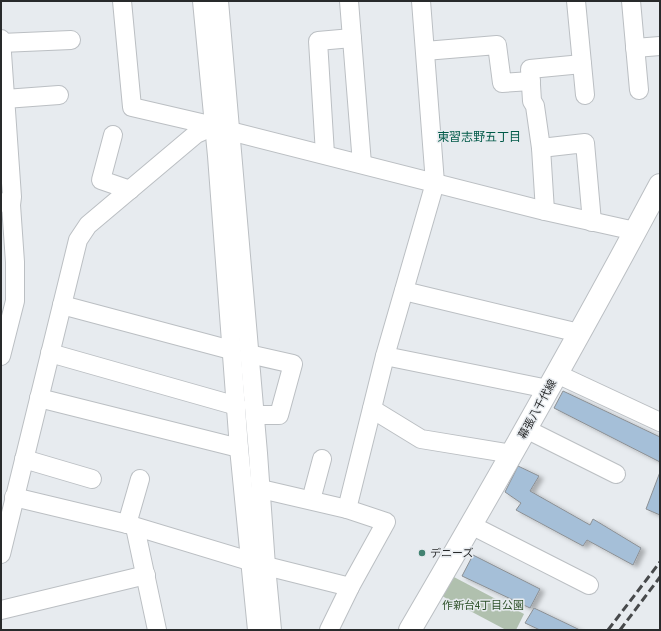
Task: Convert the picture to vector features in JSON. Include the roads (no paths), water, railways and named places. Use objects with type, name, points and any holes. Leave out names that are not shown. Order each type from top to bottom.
[{"type":"main road","name":"幕張八千代線","points":[[410,630],[512,454],[660,185]]},
{"type":"street","points":[[122,1],[132,107],[222,128],[545,211],[635,231]]},
{"type":"street","points":[[202,1],[222,128],[255,415],[261,489],[257,630]]},
{"type":"street","points":[[219,1],[222,128],[231,350],[237,406],[239,448],[258,564],[272,630]]},
{"type":"street","points":[[349,1],[362,164]]},
{"type":"street","points":[[347,509],[385,356],[435,183],[425,51],[423,1]]},
{"type":"street","points":[[576,1],[585,95]]},
{"type":"street","points":[[631,1],[639,90]]},
{"type":"street","points":[[325,154],[318,41],[352,38]]},
{"type":"street","points":[[1,39],[4,89],[4,145],[12,197],[6,204],[15,262],[8,278],[15,301],[5,330],[1,356]]},
{"type":"street","points":[[1,43],[71,40]]},
{"type":"street","points":[[425,51],[497,45],[502,84],[530,81]]},
{"type":"street","points":[[635,48],[660,46]]},
{"type":"street","points":[[545,211],[541,148],[535,106],[532,101],[530,69],[582,64]]},
{"type":"street","points":[[4,89],[59,96]]},
{"type":"street","points":[[1,554],[78,240],[88,225],[196,134],[222,128]]},
{"type":"street","points":[[113,135],[101,180],[130,190]]},
{"type":"street","points":[[541,148],[585,144],[592,222]]},
{"type":"street","points":[[404,291],[579,334]]},
{"type":"street","points":[[62,305],[231,350]]},
{"type":"street","points":[[50,353],[237,406]]},
{"type":"street","points":[[249,354],[293,364],[279,415],[255,415]]},
{"type":"street","points":[[385,356],[552,382],[660,422]]},
{"type":"street","points":[[39,398],[239,448]]},
{"type":"street","points":[[372,409],[421,439],[512,454]]},
{"type":"street","points":[[526,429],[616,474]]},
{"type":"street","points":[[24,459],[92,479]]},
{"type":"street","points":[[311,500],[322,459]]},
{"type":"street","points":[[140,479],[131,525],[146,575],[157,630]]},
{"type":"street","points":[[261,489],[347,509],[386,522],[350,587],[330,630]]},
{"type":"street","points":[[14,497],[131,525],[258,564],[350,587]]},
{"type":"street","points":[[471,525],[589,585]]},
{"type":"street","points":[[1,610],[146,575]]},
{"type":"railway","points":[[608,630],[660,562]]},
{"type":"railway","points":[[620,630],[660,577]]},
{"type":"place","name":"デニーズ","points":[[422,553]]},
{"type":"district","name":"東習志野五丁目","points":[[479,137]]},
{"type":"park label","name":"作新台4丁目公園","points":[[483,605]]}]
